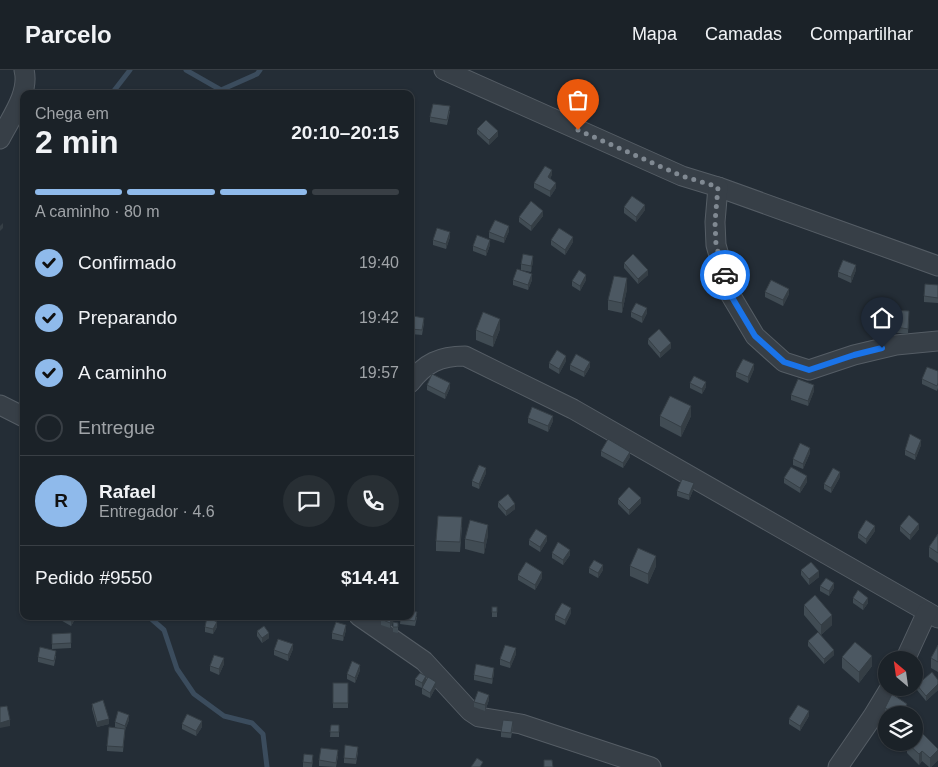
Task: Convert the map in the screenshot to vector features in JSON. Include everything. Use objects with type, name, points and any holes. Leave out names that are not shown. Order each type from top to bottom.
[{"type":"street","points":[[24,70],[26,85],[24,90]]},
{"type":"street","points":[[444,70],[665,169],[938,266]]},
{"type":"street","points":[[0,139],[20,100]]},
{"type":"street","points":[[718,187],[715,222],[716,245],[730,294],[755,336],[784,362],[809,370],[854,355],[896,345],[938,341]]},
{"type":"street","points":[[414,378],[418,373],[436,360],[450,356],[465,356],[573,409],[933,615],[911,651]]},
{"type":"street","points":[[0,405],[20,415]]},
{"type":"street","points":[[365,620],[424,661],[470,711],[479,717],[521,724],[651,767]]},
{"type":"street","points":[[838,767],[885,696]]},
{"type":"building","points":[[433,104],[450,106],[447,120],[430,117]]},
{"type":"building","points":[[486,120],[498,131],[489,140],[477,129]]},
{"type":"building","points":[[545,166],[552,170],[548,177],[556,183],[550,191],[534,183]]},
{"type":"building","points":[[632,196],[645,205],[636,217],[624,207]]},
{"type":"building","points":[[531,201],[543,211],[531,226],[519,217]]},
{"type":"building","points":[[495,220],[509,226],[504,238],[489,232]]},
{"type":"building","points":[[437,228],[450,232],[446,244],[433,240]]},
{"type":"building","points":[[559,228],[573,237],[565,250],[551,240]]},
{"type":"building","points":[[477,235],[490,240],[486,251],[473,246]]},
{"type":"building","points":[[523,254],[533,256],[531,266],[521,264]]},
{"type":"building","points":[[633,254],[648,270],[638,279],[624,263]]},
{"type":"building","points":[[843,260],[856,265],[851,277],[838,272]]},
{"type":"building","points":[[517,269],[532,274],[528,285],[513,280]]},
{"type":"building","points":[[579,270],[586,275],[580,286],[572,281]]},
{"type":"building","points":[[614,276],[627,278],[622,303],[608,300]]},
{"type":"building","points":[[771,280],[789,289],[783,300],[765,292]]},
{"type":"building","points":[[925,284],[938,285],[938,298],[924,296]]},
{"type":"building","points":[[636,303],[647,308],[642,317],[631,312]]},
{"type":"building","points":[[890,310],[909,311],[908,329],[890,326]]},
{"type":"building","points":[[483,312],[500,319],[493,337],[476,330]]},
{"type":"building","points":[[414,316],[424,318],[422,330],[414,329]]},
{"type":"building","points":[[659,329],[671,343],[660,353],[648,339]]},
{"type":"building","points":[[557,350],[566,356],[559,369],[549,363]]},
{"type":"building","points":[[576,354],[590,362],[584,372],[570,365]]},
{"type":"building","points":[[743,359],[754,364],[748,377],[736,372]]},
{"type":"building","points":[[927,367],[938,371],[937,386],[922,379]]},
{"type":"building","points":[[432,374],[450,383],[445,394],[427,385]]},
{"type":"building","points":[[694,376],[706,382],[702,389],[690,383]]},
{"type":"building","points":[[798,379],[814,385],[808,401],[791,395]]},
{"type":"building","points":[[670,396],[691,406],[681,427],[660,416]]},
{"type":"building","points":[[532,407],[553,416],[548,426],[528,418]]},
{"type":"building","points":[[910,434],[921,440],[915,455],[905,450]]},
{"type":"building","points":[[608,439],[630,452],[623,463],[601,451]]},
{"type":"building","points":[[800,443],[810,448],[803,464],[793,459]]},
{"type":"building","points":[[479,465],[486,468],[479,484],[472,481]]},
{"type":"building","points":[[791,467],[807,476],[800,488],[784,478]]},
{"type":"building","points":[[833,468],[840,472],[831,488],[824,484]]},
{"type":"building","points":[[682,479],[694,483],[689,495],[677,491]]},
{"type":"building","points":[[629,487],[641,498],[629,510],[618,499]]},
{"type":"building","points":[[508,494],[515,504],[506,511],[498,502]]},
{"type":"building","points":[[909,515],[919,524],[910,535],[900,526]]},
{"type":"building","points":[[438,516],[462,517],[460,542],[436,541]]},
{"type":"building","points":[[470,520],[488,525],[484,543],[465,539]]},
{"type":"building","points":[[866,520],[875,526],[866,539],[858,533]]},
{"type":"building","points":[[536,529],[547,536],[540,547],[529,540]]},
{"type":"building","points":[[938,534],[938,553],[929,547]]},
{"type":"building","points":[[558,542],[570,550],[563,560],[552,553]]},
{"type":"building","points":[[638,548],[656,556],[648,574],[630,566]]},
{"type":"building","points":[[594,560],[603,565],[598,573],[589,568]]},
{"type":"building","points":[[526,562],[542,572],[535,585],[518,575]]},
{"type":"building","points":[[811,562],[819,571],[809,579],[801,570]]},
{"type":"building","points":[[826,578],[834,583],[829,591],[820,586]]},
{"type":"building","points":[[858,590],[868,598],[863,605],[853,598]]},
{"type":"building","points":[[815,595],[832,615],[821,625],[804,605]]},
{"type":"building","points":[[562,603],[571,608],[565,620],[555,615]]},
{"type":"building","points":[[492,607],[497,607],[497,612],[492,612]]},
{"type":"building","points":[[414,612],[417,612],[415,621],[408,620],[414,620]]},
{"type":"building","points":[[206,620],[217,622],[213,629],[205,627]]},
{"type":"building","points":[[336,622],[346,625],[343,636],[332,633]]},
{"type":"building","points":[[393,622],[398,623],[398,627],[393,627]]},
{"type":"building","points":[[264,626],[269,633],[262,638],[257,631]]},
{"type":"building","points":[[818,632],[834,650],[824,659],[808,641]]},
{"type":"building","points":[[71,633],[71,643],[52,644],[52,634]]},
{"type":"building","points":[[278,639],[293,644],[288,655],[274,650]]},
{"type":"building","points":[[855,642],[872,656],[859,672],[842,657]]},
{"type":"building","points":[[505,645],[516,648],[510,663],[500,659]]},
{"type":"building","points":[[938,645],[938,662],[931,658]]},
{"type":"building","points":[[40,647],[56,651],[54,661],[38,657]]},
{"type":"building","points":[[214,655],[224,658],[219,669],[210,666]]},
{"type":"building","points":[[352,661],[360,665],[355,678],[347,674]]},
{"type":"building","points":[[476,664],[494,668],[492,679],[474,675]]},
{"type":"building","points":[[932,672],[938,680],[938,684],[926,696],[923,692],[923,680]]},
{"type":"building","points":[[420,673],[426,676],[422,683],[415,679]]},
{"type":"building","points":[[428,677],[436,682],[430,693],[422,688]]},
{"type":"building","points":[[333,683],[348,683],[348,703],[333,703]]},
{"type":"building","points":[[478,691],[489,695],[485,705],[474,702]]},
{"type":"building","points":[[891,696],[895,696],[907,704],[906,706],[886,706]]},
{"type":"building","points":[[103,700],[109,719],[97,722],[92,704]]},
{"type":"building","points":[[798,705],[809,711],[800,726],[789,719]]},
{"type":"building","points":[[7,706],[10,720],[0,723],[0,707]]},
{"type":"building","points":[[118,711],[129,715],[125,726],[115,722]]},
{"type":"building","points":[[187,714],[202,721],[196,731],[182,724]]},
{"type":"building","points":[[503,720],[513,721],[511,733],[501,732]]},
{"type":"building","points":[[331,725],[339,725],[339,732],[330,732]]},
{"type":"building","points":[[109,727],[125,729],[123,747],[107,746]]},
{"type":"building","points":[[923,734],[938,749],[930,758],[922,751]]},
{"type":"building","points":[[345,745],[358,747],[356,759],[344,758]]},
{"type":"building","points":[[321,748],[338,750],[336,763],[319,760]]},
{"type":"building","points":[[304,754],[313,755],[312,763],[303,762]]},
{"type":"building","points":[[477,758],[483,762],[480,767],[471,767]]},
{"type":"building","points":[[544,760],[552,760],[553,767],[544,767]]},
{"type":"waterway","points":[[115,90],[130,70]]},
{"type":"waterway","points":[[186,70],[221,90],[257,74],[260,70]]},
{"type":"waterway","points":[[153,620],[164,630],[177,669],[194,694],[224,716],[252,723],[263,734],[267,767]]},
{"type":"way so far","points":[[578,130],[682,176],[718,187],[715,222],[716,245],[725,275]]},
{"type":"route","points":[[725,275],[730,294],[755,336],[784,362],[809,370],[882,348]]}]
